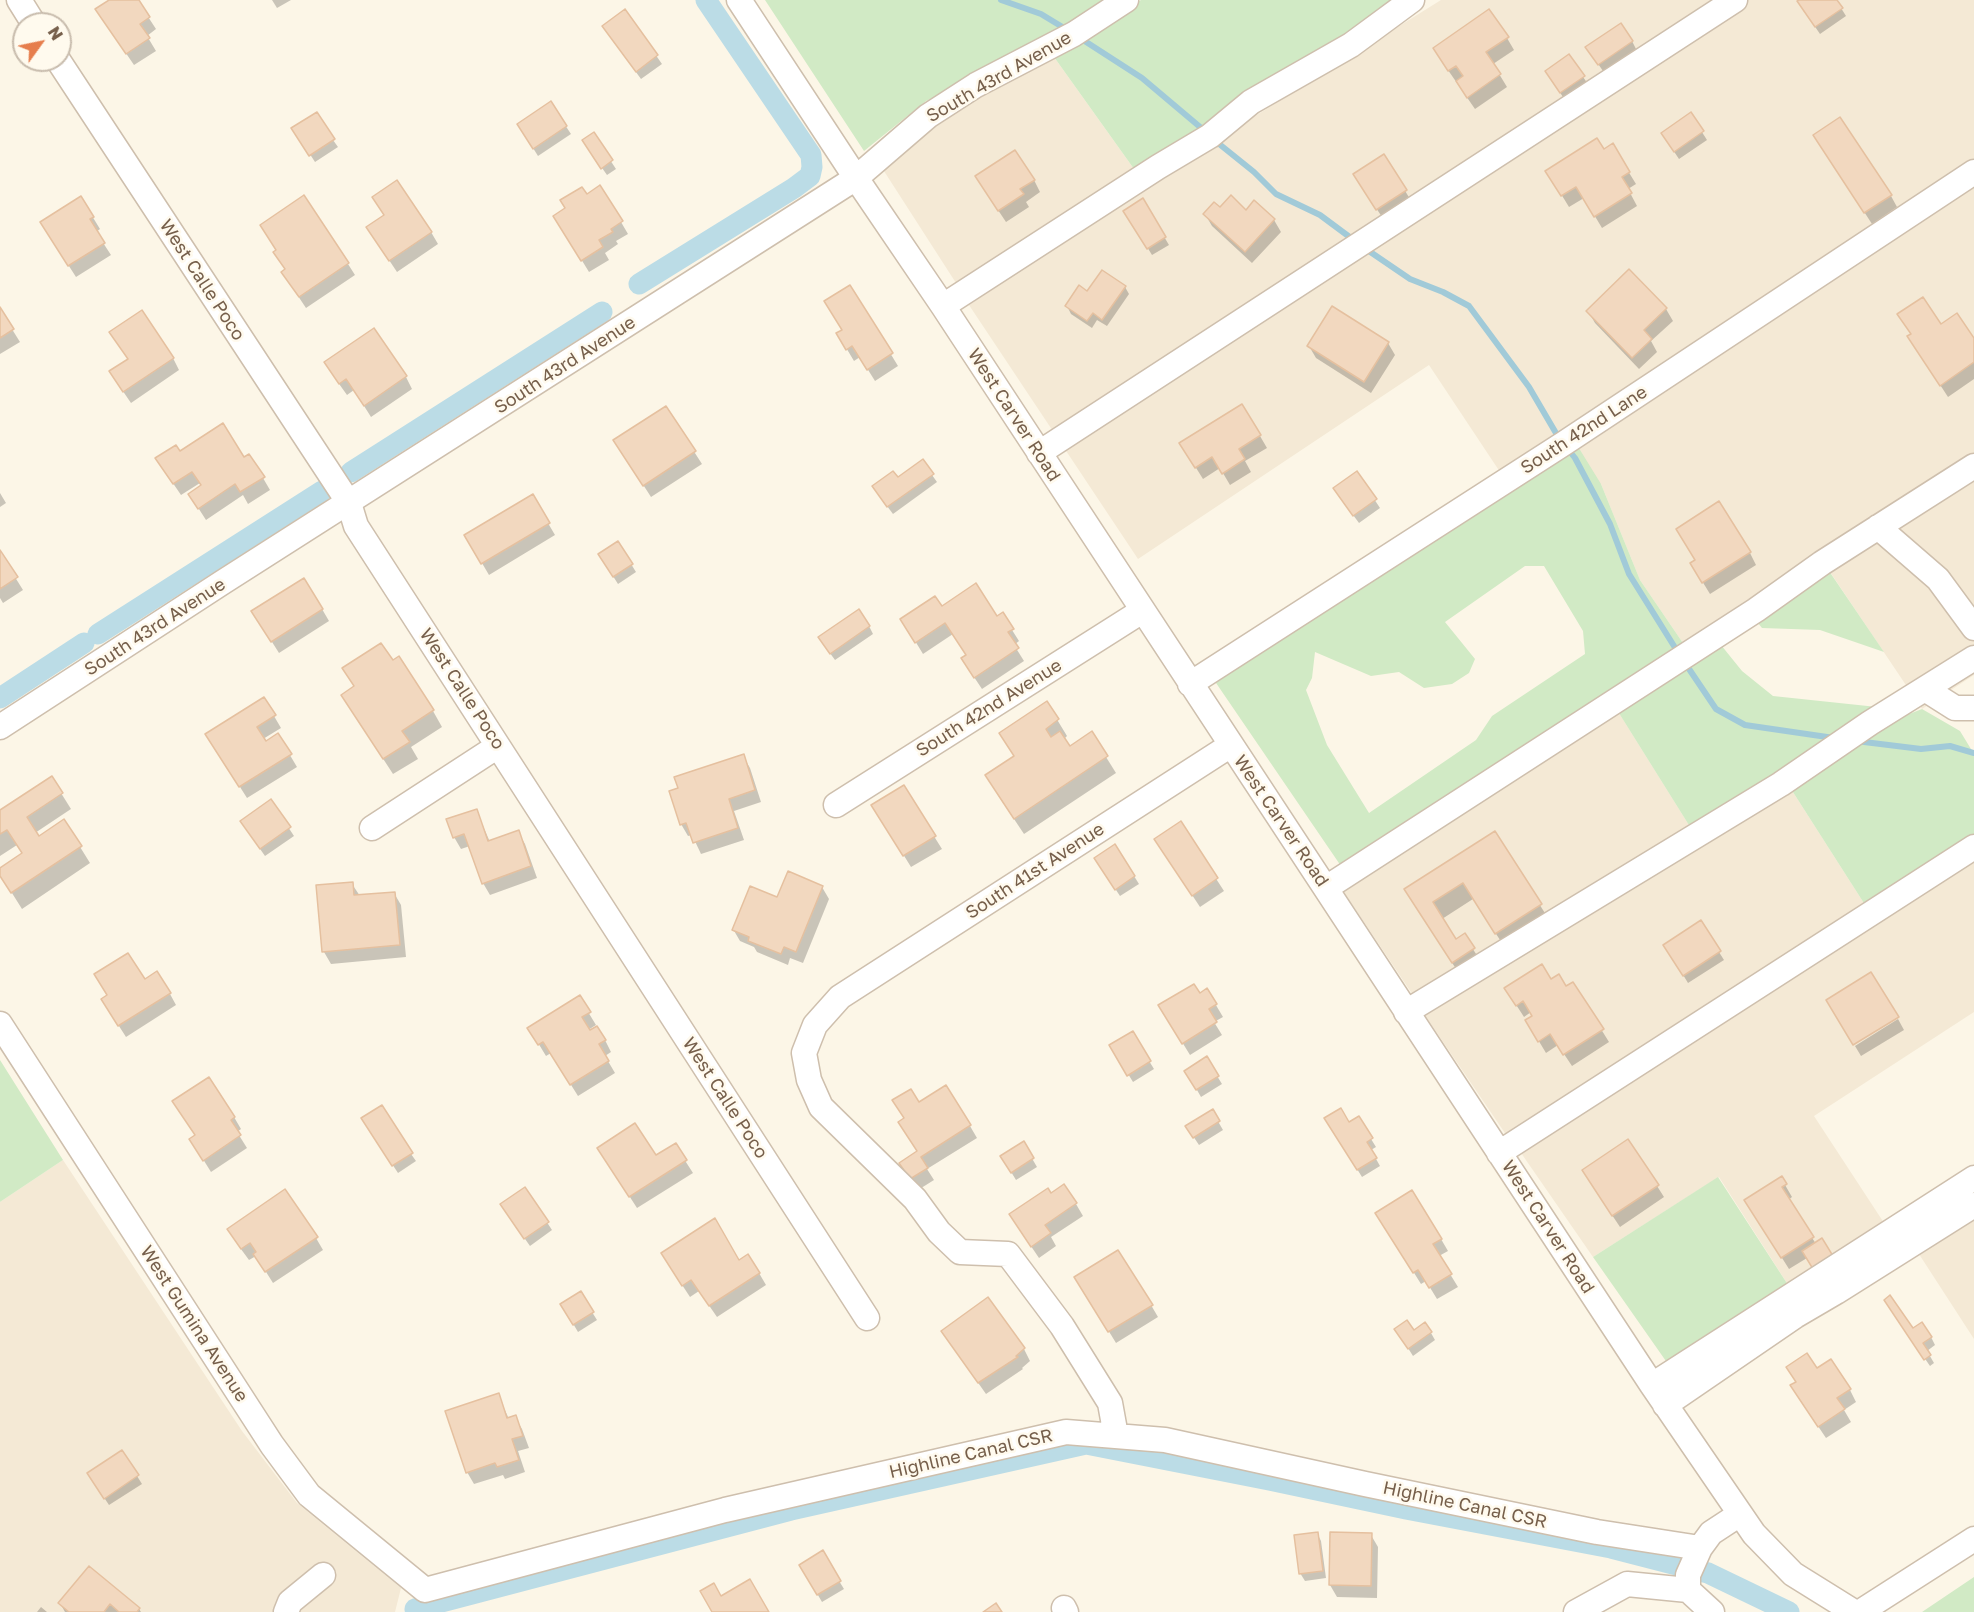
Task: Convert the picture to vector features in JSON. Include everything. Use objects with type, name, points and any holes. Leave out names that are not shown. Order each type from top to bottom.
[{"type":"street","points":[[0,3],[4,0]]},
{"type":"street","name":"West Carver Road","points":[[739,0],[943,306],[1659,1395],[1740,1514],[1754,1534],[1792,1574],[1854,1612]]},
{"type":"street","name":"South 43rd Avenue","points":[[0,727],[856,178],[928,116],[976,85],[1074,34],[1126,0]]},
{"type":"street","points":[[943,306],[1210,136],[1251,102],[1351,45],[1412,0]]},
{"type":"street","points":[[1039,453],[1735,0]]},
{"type":"street","name":"West Calle Poco","points":[[66,72],[349,503],[357,526],[867,1318]]},
{"type":"street","name":"South 42nd Lane","points":[[1190,684],[1563,444],[1974,172]]},
{"type":"street","points":[[1326,888],[1737,622],[1822,562],[1974,466]]},
{"type":"street","points":[[1878,527],[1938,579],[1974,628]]},
{"type":"street","name":"South 42nd Avenue","points":[[836,805],[1142,611]]},
{"type":"street","points":[[1406,1012],[1781,784],[1870,723],[1974,658]]},
{"type":"street","points":[[1925,689],[1955,708],[1974,708]]},
{"type":"street","name":"South 41st Avenue","points":[[1116,1436],[1110,1402],[1062,1326],[1008,1254],[960,1252],[939,1232],[915,1199],[820,1107],[809,1080],[804,1053],[815,1025],[840,997],[1230,745]]},
{"type":"street","points":[[372,828],[498,746]]},
{"type":"street","points":[[1499,1153],[1974,847]]},
{"type":"street","name":"West Gumina Avenue","points":[[0,1024],[265,1435],[309,1495],[425,1590]]},
{"type":"street","points":[[1659,1395],[1974,1178]]},
{"type":"street","points":[[1659,1395],[1836,1292],[1974,1206]]},
{"type":"street","name":"Highline Canal CSR","points":[[425,1590],[724,1510],[1066,1432],[1165,1440],[1597,1532],[1700,1548]]},
{"type":"street","points":[[1688,1582],[1700,1548],[1711,1533],[1740,1514]]},
{"type":"street","points":[[1860,1612],[1974,1539]]},
{"type":"street","points":[[286,1612],[290,1602],[323,1575]]},
{"type":"street","points":[[1576,1612],[1627,1584],[1688,1582]]},
{"type":"street","points":[[1688,1582],[1712,1612]]},
{"type":"shaded area","points":[[1441,0],[1974,0],[1974,675],[1922,709],[1820,557],[1685,646],[1640,580],[1601,484],[1502,475],[1429,365],[1138,559],[969,305],[1228,133]]},
{"type":"shaded area","points":[[1054,57],[1134,169],[956,283],[882,168],[942,113]]},
{"type":"shaded area","points":[[1617,710],[1692,830],[1415,998],[1341,888]]},
{"type":"shaded area","points":[[1791,789],[1867,908],[1509,1139],[1422,1011]]},
{"type":"shaded area","points":[[1974,852],[1974,1012],[1814,1116],[1886,1226],[1792,1291],[1719,1177],[1593,1257],[1519,1150]]},
{"type":"shaded area","points":[[63,1160],[242,1431],[297,1503],[401,1588],[395,1612],[0,1612],[0,1202]]},
{"type":"shaded area","points":[[1974,1185],[1974,1339],[1917,1251]]},
{"type":"green space","points":[[765,0],[1108,0],[1038,46],[926,101],[864,151]]},
{"type":"green space","points":[[1141,0],[1400,0],[1134,169],[1054,57]]},
{"type":"green space","points":[[1577,445],[1601,484],[1640,580],[1685,646],[1343,869],[1214,680]],"holes":[[[1525,566],[1544,566],[1583,631],[1585,654],[1492,716],[1476,740],[1369,813],[1327,745],[1306,690],[1312,678],[1315,652],[1371,676],[1399,672],[1424,688],[1452,684],[1469,673],[1475,659],[1445,622]]]},
{"type":"green space","points":[[1827,568],[1884,652],[1820,630],[1762,628],[1754,618]]},
{"type":"green space","points":[[1721,645],[1742,671],[1773,696],[1877,707],[1692,830],[1617,710]]},
{"type":"green space","points":[[1922,709],[1960,731],[1974,754],[1974,838],[1867,908],[1791,789],[1871,729]]},
{"type":"green space","points":[[0,1060],[63,1160],[0,1202]]},
{"type":"green space","points":[[1718,1177],[1792,1291],[1668,1364],[1593,1257]]},
{"type":"green space","points":[[1974,1577],[1974,1612],[1922,1612]]},
{"type":"building","points":[[109,0],[139,0],[150,17],[140,24],[150,38],[126,54],[95,9]]},
{"type":"building","points":[[1837,0],[1843,8],[1815,27],[1797,1]]},
{"type":"building","points":[[625,9],[658,55],[636,72],[602,26]]},
{"type":"building","points":[[1489,9],[1509,37],[1486,52],[1501,74],[1467,98],[1456,81],[1463,76],[1456,66],[1448,71],[1433,48]]},
{"type":"building","points":[[1621,23],[1633,41],[1598,65],[1585,47]]},
{"type":"building","points":[[1569,54],[1585,76],[1560,93],[1545,71]]},
{"type":"building","points":[[551,101],[567,126],[533,149],[517,124]]},
{"type":"building","points":[[317,112],[335,139],[309,156],[291,128]]},
{"type":"building","points":[[1691,112],[1704,131],[1674,152],[1661,133]]},
{"type":"building","points":[[1840,117],[1892,195],[1864,213],[1813,135]]},
{"type":"building","points":[[594,132],[613,160],[601,169],[582,140]]},
{"type":"building","points":[[1597,138],[1604,149],[1613,143],[1630,172],[1622,177],[1632,193],[1594,217],[1576,187],[1561,196],[1545,171]]},
{"type":"building","points":[[1015,150],[1035,180],[1020,189],[1024,194],[998,211],[975,176]]},
{"type":"building","points":[[1384,154],[1407,190],[1376,210],[1353,174]]},
{"type":"building","points":[[397,180],[432,232],[389,261],[366,227],[384,215],[372,197]]},
{"type":"building","points":[[600,185],[623,221],[611,229],[613,232],[599,240],[603,247],[581,261],[553,216],[565,208],[560,200],[582,187],[587,194]]},
{"type":"building","points":[[304,195],[349,263],[299,297],[281,272],[285,269],[273,252],[276,250],[260,225]]},
{"type":"building","points":[[1231,195],[1246,210],[1254,200],[1275,219],[1245,252],[1203,214],[1214,202],[1220,207]]},
{"type":"building","points":[[81,196],[94,217],[90,219],[105,243],[68,266],[40,222]]},
{"type":"building","points":[[1143,198],[1166,237],[1147,249],[1123,211]]},
{"type":"building","points":[[1629,269],[1667,308],[1644,330],[1652,339],[1632,358],[1586,311]]},
{"type":"building","points":[[1102,270],[1126,286],[1102,320],[1093,313],[1087,321],[1065,306],[1079,285],[1087,291]]},
{"type":"building","points":[[850,285],[893,353],[867,370],[852,346],[846,350],[836,333],[842,330],[824,301]]},
{"type":"building","points":[[1923,297],[1941,324],[1957,313],[1974,338],[1974,362],[1940,386],[1907,336],[1911,334],[1897,314]]},
{"type":"building","points":[[1332,306],[1389,342],[1364,382],[1307,346]]},
{"type":"building","points":[[0,307],[14,329],[0,338]]},
{"type":"building","points":[[142,310],[174,358],[123,392],[109,371],[128,359],[109,332]]},
{"type":"building","points":[[374,328],[407,376],[364,406],[346,379],[339,384],[324,362]]},
{"type":"building","points":[[1242,404],[1261,435],[1239,449],[1245,459],[1222,474],[1212,457],[1195,468],[1179,443]]},
{"type":"building","points":[[666,406],[696,451],[643,486],[613,440]]},
{"type":"building","points":[[223,423],[244,457],[249,454],[265,477],[240,492],[235,484],[198,509],[188,494],[201,485],[192,472],[173,484],[155,458],[176,445],[180,451]]},
{"type":"building","points":[[923,459],[934,474],[887,507],[872,486],[893,471],[898,477]]},
{"type":"building","points":[[1357,471],[1377,499],[1353,516],[1333,488]]},
{"type":"building","points":[[533,494],[550,523],[481,564],[464,535]]},
{"type":"building","points":[[1719,501],[1751,552],[1702,583],[1690,563],[1695,560],[1676,529]]},
{"type":"building","points":[[618,541],[633,564],[613,577],[598,554]]},
{"type":"building","points":[[0,550],[18,577],[0,589]]},
{"type":"building","points":[[304,578],[323,609],[271,642],[251,611]]},
{"type":"building","points":[[976,583],[997,616],[1003,612],[1014,629],[1008,632],[1019,648],[974,678],[961,658],[966,655],[945,623],[915,643],[900,619],[935,596],[942,606]]},
{"type":"building","points":[[859,609],[870,626],[830,654],[818,637]]},
{"type":"building","points":[[381,643],[393,660],[399,656],[434,710],[402,731],[410,742],[383,759],[341,695],[354,686],[342,668]]},
{"type":"building","points":[[264,697],[276,715],[257,727],[266,741],[278,733],[292,754],[239,787],[205,734]]},
{"type":"building","points":[[1047,701],[1059,719],[1046,729],[1051,737],[1060,731],[1070,746],[1092,731],[1108,756],[1014,819],[985,775],[1014,756],[999,733]]},
{"type":"building","points":[[744,754],[755,790],[729,799],[738,828],[693,843],[686,823],[680,825],[669,791],[678,788],[674,777]]},
{"type":"building","points":[[52,776],[63,793],[27,817],[39,836],[64,819],[82,846],[11,893],[0,876],[0,868],[22,853],[7,830],[0,834],[0,810]]},
{"type":"building","points":[[904,785],[936,836],[903,856],[871,805]]},
{"type":"building","points":[[271,799],[291,827],[260,849],[240,821]]},
{"type":"building","points":[[477,809],[488,841],[519,830],[531,866],[482,884],[464,834],[453,838],[446,819]]},
{"type":"building","points":[[1181,821],[1218,878],[1192,896],[1154,839]]},
{"type":"building","points":[[1495,831],[1542,904],[1495,934],[1463,883],[1433,902],[1456,939],[1465,933],[1475,948],[1452,963],[1404,889]]},
{"type":"building","points":[[1115,844],[1135,876],[1115,890],[1094,858]]},
{"type":"building","points":[[788,871],[823,886],[796,952],[784,947],[781,954],[748,941],[749,937],[732,930],[750,886],[777,897]]},
{"type":"building","points":[[353,882],[354,895],[395,892],[400,945],[322,952],[316,885]]},
{"type":"building","points":[[1701,920],[1721,951],[1683,976],[1663,945]]},
{"type":"building","points":[[128,953],[145,979],[157,971],[171,993],[118,1026],[101,999],[107,995],[94,974]]},
{"type":"building","points":[[1542,964],[1551,979],[1559,974],[1566,986],[1573,982],[1604,1029],[1563,1055],[1550,1034],[1538,1042],[1525,1020],[1532,1016],[1523,1001],[1516,1006],[1504,988]]},
{"type":"building","points":[[1871,972],[1899,1017],[1853,1045],[1826,1000]]},
{"type":"building","points":[[1194,984],[1200,993],[1207,988],[1217,1004],[1209,1009],[1217,1022],[1182,1044],[1158,1005]]},
{"type":"building","points":[[580,995],[591,1012],[582,1017],[590,1030],[597,1026],[606,1040],[599,1044],[609,1061],[570,1085],[543,1042],[538,1045],[527,1028]]},
{"type":"building","points":[[1133,1031],[1151,1061],[1127,1076],[1109,1045]]},
{"type":"building","points":[[1207,1056],[1219,1076],[1196,1090],[1184,1071]]},
{"type":"building","points":[[209,1077],[235,1117],[231,1120],[241,1135],[203,1161],[189,1139],[195,1135],[172,1101]]},
{"type":"building","points":[[946,1085],[971,1125],[921,1157],[928,1168],[910,1179],[899,1163],[917,1151],[898,1122],[904,1118],[892,1100],[911,1089],[919,1102]]},
{"type":"building","points":[[382,1105],[413,1153],[392,1166],[361,1118]]},
{"type":"building","points":[[1341,1108],[1349,1122],[1359,1116],[1373,1138],[1367,1142],[1377,1158],[1357,1170],[1324,1118]]},
{"type":"building","points":[[1213,1109],[1220,1121],[1193,1138],[1185,1126]]},
{"type":"building","points":[[635,1123],[656,1155],[676,1143],[687,1160],[629,1197],[597,1148]]},
{"type":"building","points":[[1628,1139],[1659,1185],[1612,1216],[1582,1170]]},
{"type":"building","points":[[1024,1141],[1034,1158],[1011,1173],[1000,1156]]},
{"type":"building","points":[[1782,1176],[1787,1184],[1782,1187],[1814,1237],[1781,1258],[1744,1200]]},
{"type":"building","points":[[1064,1184],[1077,1203],[1045,1225],[1051,1233],[1031,1247],[1009,1214],[1048,1188],[1051,1193]]},
{"type":"building","points":[[525,1187],[549,1222],[524,1239],[500,1204]]},
{"type":"building","points":[[285,1189],[318,1237],[265,1272],[253,1254],[256,1252],[250,1243],[241,1249],[227,1229]]},
{"type":"building","points":[[1412,1190],[1442,1239],[1433,1244],[1452,1274],[1429,1288],[1418,1270],[1413,1273],[1375,1213]]},
{"type":"building","points":[[715,1218],[739,1260],[748,1254],[760,1273],[709,1306],[691,1280],[682,1286],[661,1253]]},
{"type":"building","points":[[1822,1238],[1833,1256],[1813,1269],[1802,1251]]},
{"type":"building","points":[[1118,1250],[1153,1305],[1108,1332],[1074,1277]]},
{"type":"building","points":[[581,1291],[594,1312],[573,1325],[560,1304]]},
{"type":"building","points":[[1890,1295],[1913,1328],[1922,1322],[1932,1337],[1923,1343],[1931,1355],[1924,1360],[1884,1300]]},
{"type":"building","points":[[988,1297],[1025,1348],[1016,1356],[1018,1357],[978,1383],[941,1331]]},
{"type":"building","points":[[1407,1320],[1414,1330],[1425,1322],[1432,1332],[1408,1349],[1394,1329]]},
{"type":"building","points":[[1807,1353],[1817,1368],[1831,1359],[1851,1389],[1837,1398],[1845,1409],[1818,1427],[1790,1385],[1796,1382],[1786,1367]]},
{"type":"building","points":[[499,1393],[507,1418],[516,1415],[523,1436],[512,1439],[519,1460],[497,1467],[495,1463],[466,1473],[445,1411]]},
{"type":"building","points":[[122,1450],[139,1475],[104,1499],[87,1473]]},
{"type":"building","points":[[1318,1532],[1323,1571],[1299,1574],[1294,1535]]},
{"type":"building","points":[[1330,1532],[1372,1533],[1371,1586],[1329,1585]]},
{"type":"building","points":[[823,1550],[841,1581],[817,1595],[799,1565]]},
{"type":"building","points":[[89,1566],[140,1608],[137,1612],[119,1612],[110,1604],[104,1612],[69,1612],[58,1603]]},
{"type":"building","points":[[750,1579],[769,1612],[712,1612],[700,1591],[714,1583],[721,1596]]},
{"type":"building","points":[[996,1603],[1002,1612],[983,1612]]},
{"type":"waterway","points":[[639,284],[810,176],[811,155],[706,0]]},
{"type":"waterway","points":[[1001,0],[1041,14],[1069,31]]},
{"type":"waterway","points":[[1080,38],[1142,78],[1206,132]]},
{"type":"waterway","points":[[1213,139],[1254,172],[1276,194],[1320,215],[1355,241]]},
{"type":"waterway","points":[[1363,247],[1410,279],[1443,292],[1469,306],[1529,387],[1560,440]]},
{"type":"waterway","points":[[351,472],[602,312]]},
{"type":"waterway","points":[[1567,448],[1575,458],[1610,524],[1629,574],[1679,654]]},
{"type":"waterway","points":[[98,634],[322,491]]},
{"type":"waterway","points":[[0,698],[84,643]]},
{"type":"waterway","points":[[1685,663],[1716,709],[1745,725],[1834,738]]},
{"type":"waterway","points":[[1856,741],[1921,749],[1950,746],[1974,753]]},
{"type":"waterway","points":[[415,1609],[791,1510],[1086,1444],[1611,1548],[1708,1573],[1789,1612]]}]
